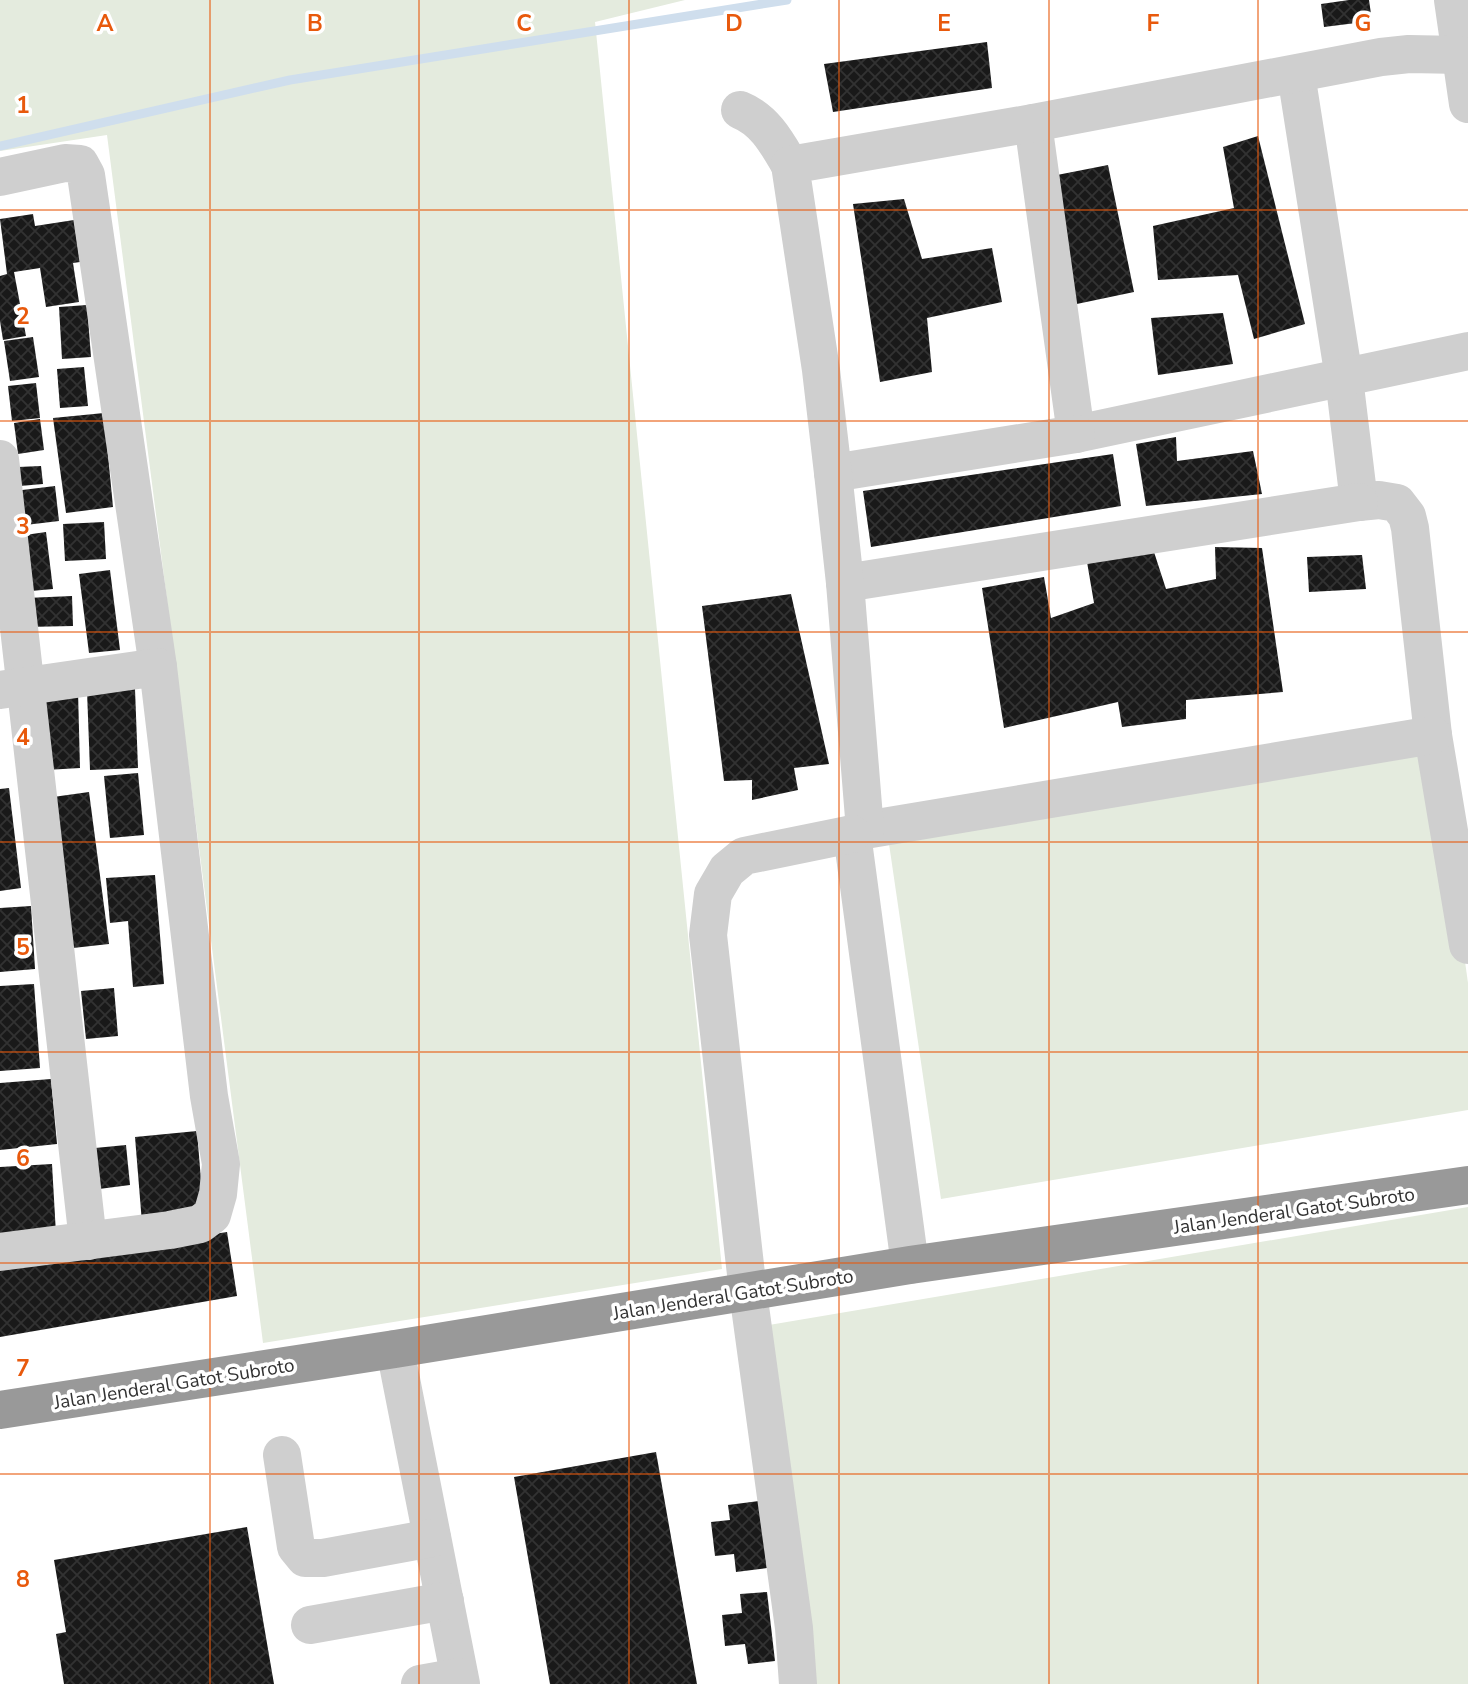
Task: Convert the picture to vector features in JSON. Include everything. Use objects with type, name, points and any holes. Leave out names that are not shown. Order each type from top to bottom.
[{"type":"highway","name":"Jalan Jenderal Gatot Subroto","points":[[0,1410],[910,1265],[1468,1185]]},
{"type":"street","points":[[1453,0],[1468,104]]},
{"type":"street","points":[[790,165],[1033,123],[1381,57],[1409,54],[1461,55]]},
{"type":"street","points":[[1296,74],[1344,377],[1359,502]]},
{"type":"street","points":[[740,110],[752,115],[765,127],[790,165],[821,370],[845,583],[859,832],[910,1265]]},
{"type":"street","points":[[1033,123],[1076,434]]},
{"type":"street","points":[[0,177],[65,163],[80,164],[86,175],[158,667],[209,1096],[221,1164],[218,1194],[212,1216],[200,1224],[0,1252]]},
{"type":"street","points":[[833,473],[1076,434],[1468,351]]},
{"type":"street","points":[[0,459],[13,688],[88,1241]]},
{"type":"street","points":[[845,583],[1359,502],[1378,500],[1397,503],[1407,516],[1410,528],[1433,735],[1468,945]]},
{"type":"street","points":[[13,688],[158,667]]},
{"type":"street","points":[[798,1684],[794,1628],[748,1292],[708,935],[713,894],[727,870],[744,856],[859,832],[1433,735]]},
{"type":"street","points":[[395,1349],[460,1680],[420,1684]]},
{"type":"street","points":[[282,1455],[296,1547],[305,1558],[323,1558],[432,1538]]},
{"type":"street","points":[[310,1625],[444,1601]]},
{"type":"shaded area","points":[[0,0],[685,0],[595,22],[722,1269],[263,1343],[107,135],[0,151]]},
{"type":"shaded area","points":[[1436,753],[1468,983],[1468,1110],[941,1199],[888,837]]},
{"type":"shaded area","points":[[1468,1207],[1468,1684],[808,1684],[769,1325]]},
{"type":"building","points":[[1369,0],[1372,21],[1324,27],[1321,4]]},
{"type":"building","points":[[987,42],[992,88],[833,112],[824,64]]},
{"type":"building","points":[[1258,136],[1305,324],[1254,339],[1238,275],[1158,280],[1153,226],[1234,208],[1223,147]]},
{"type":"building","points":[[1108,165],[1134,292],[1072,305],[1057,175]]},
{"type":"building","points":[[904,199],[922,259],[992,248],[1002,302],[927,318],[932,372],[880,382],[853,204]]},
{"type":"building","points":[[33,214],[35,226],[74,220],[80,262],[73,263],[79,302],[46,307],[40,268],[14,272],[26,336],[3,340],[0,321],[0,276],[7,274],[0,219]]},
{"type":"building","points":[[87,305],[91,357],[62,359],[59,307]]},
{"type":"building","points":[[1223,313],[1233,364],[1158,375],[1151,318]]},
{"type":"building","points":[[33,337],[39,377],[10,381],[4,341]]},
{"type":"building","points":[[84,367],[88,406],[60,408],[57,369]]},
{"type":"building","points":[[36,383],[40,418],[12,421],[8,386]]},
{"type":"building","points":[[104,413],[113,507],[66,513],[53,418]]},
{"type":"building","points":[[40,419],[44,450],[18,454],[14,423]]},
{"type":"building","points":[[1176,437],[1177,461],[1253,451],[1262,494],[1146,506],[1136,444]]},
{"type":"building","points":[[1113,454],[1121,506],[871,547],[863,491]]},
{"type":"building","points":[[41,466],[43,484],[20,486],[18,467]]},
{"type":"building","points":[[55,486],[59,521],[17,526],[14,491]]},
{"type":"building","points":[[104,522],[106,559],[65,561],[63,524]]},
{"type":"building","points":[[46,532],[53,589],[31,591],[25,535]]},
{"type":"building","points":[[1215,547],[1262,548],[1283,692],[1186,700],[1186,719],[1122,727],[1118,702],[1004,728],[982,588],[1044,577],[1051,618],[1094,603],[1087,562],[1154,552],[1166,589],[1216,579]]},
{"type":"building","points":[[1362,555],[1366,589],[1309,592],[1307,557]]},
{"type":"building","points":[[110,570],[120,650],[89,653],[79,574]]},
{"type":"building","points":[[791,594],[829,764],[794,768],[798,790],[752,800],[752,780],[724,781],[702,606]]},
{"type":"building","points":[[72,596],[73,626],[26,627],[26,598]]},
{"type":"building","points":[[135,689],[138,768],[90,770],[87,691]]},
{"type":"building","points":[[78,691],[80,768],[46,770],[43,693]]},
{"type":"building","points":[[138,773],[144,835],[110,838],[104,776]]},
{"type":"building","points":[[9,788],[21,888],[0,891],[0,789]]},
{"type":"building","points":[[89,792],[109,944],[73,948],[53,797]]},
{"type":"building","points":[[155,875],[164,984],[133,987],[128,921],[110,923],[106,878]]},
{"type":"building","points":[[31,906],[35,969],[0,972],[0,908]]},
{"type":"building","points":[[34,984],[40,1068],[0,1071],[0,986]]},
{"type":"building","points":[[114,988],[118,1036],[86,1039],[81,991]]},
{"type":"building","points":[[51,1079],[57,1144],[0,1150],[0,1083]]},
{"type":"building","points":[[197,1131],[204,1217],[142,1223],[135,1137]]},
{"type":"building","points":[[126,1145],[130,1185],[99,1189],[95,1148]]},
{"type":"building","points":[[52,1164],[56,1234],[0,1237],[0,1167]]},
{"type":"building","points":[[227,1232],[237,1296],[0,1337],[0,1268]]},
{"type":"building","points":[[656,1452],[697,1684],[550,1684],[514,1477]]},
{"type":"building","points":[[759,1501],[767,1568],[736,1572],[734,1554],[715,1556],[711,1522],[730,1520],[728,1505]]},
{"type":"building","points":[[247,1527],[274,1684],[64,1684],[56,1634],[66,1632],[54,1560]]},
{"type":"building","points":[[767,1592],[775,1661],[748,1664],[745,1644],[725,1646],[722,1615],[742,1613],[740,1594]]},
{"type":"waterway","points":[[0,146],[290,80],[787,0]]}]
